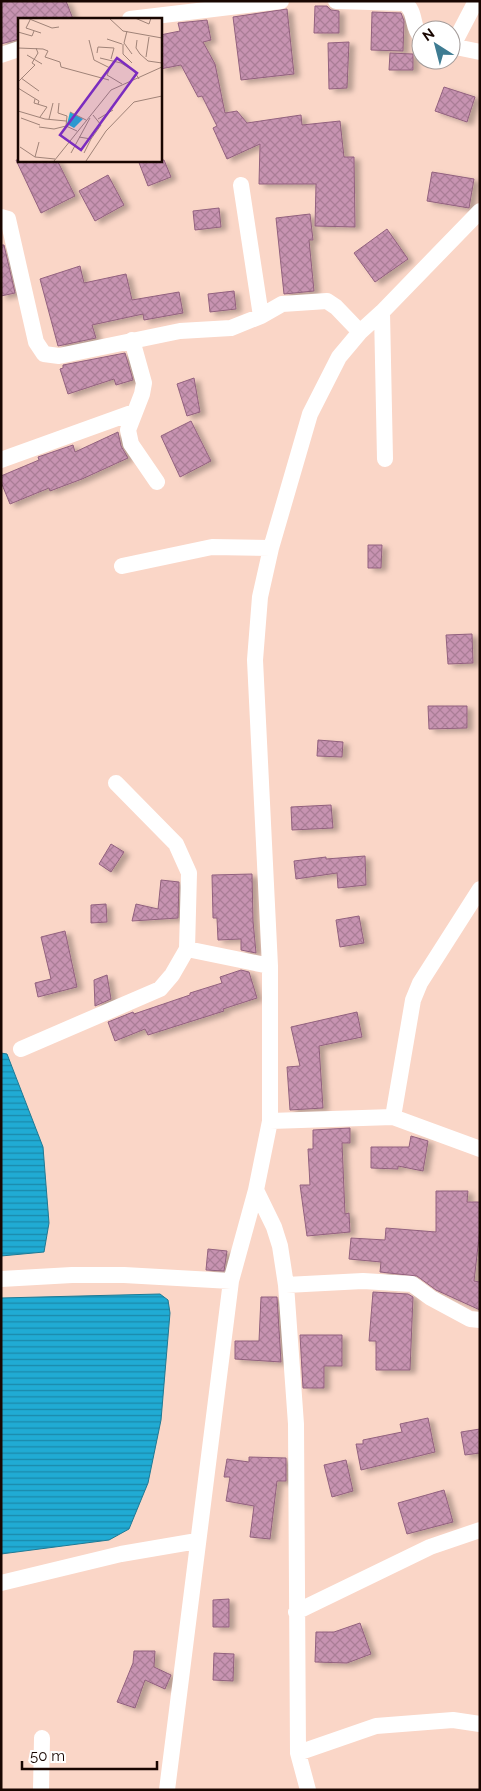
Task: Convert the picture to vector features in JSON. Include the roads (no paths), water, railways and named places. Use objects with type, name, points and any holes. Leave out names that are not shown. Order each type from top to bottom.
[{"type":"street","points":[[138,18],[281,1]]},
{"type":"street","points":[[336,1],[404,3],[412,12],[414,20]]},
{"type":"street","points":[[461,30],[476,1]]},
{"type":"street","points":[[1,56],[18,49]]},
{"type":"street","points":[[461,49],[480,52]]},
{"type":"street","points":[[241,185],[261,316]]},
{"type":"street","points":[[166,1790],[231,1280],[256,1190],[270,1121],[270,966],[255,660],[260,597],[271,548],[310,414],[339,357],[360,332],[382,312],[480,211]]},
{"type":"street","points":[[1,217],[8,218],[36,342],[42,352],[59,356],[180,331],[231,328],[261,316],[282,304],[327,301],[336,306],[360,332]]},
{"type":"street","points":[[382,312],[385,459]]},
{"type":"street","points":[[132,340],[144,383],[128,430],[131,444],[158,482]]},
{"type":"street","points":[[1,460],[134,412]]},
{"type":"street","points":[[122,566],[212,547],[271,548]]},
{"type":"street","points":[[21,1049],[160,989],[172,976],[187,949],[189,873],[176,844],[116,783]]},
{"type":"street","points":[[393,1117],[413,1000],[420,983],[480,889]]},
{"type":"street","points":[[187,949],[270,966]]},
{"type":"street","points":[[270,1121],[393,1117],[480,1149]]},
{"type":"street","points":[[256,1190],[274,1227],[280,1246],[286,1285],[296,1424],[298,1753],[308,1790]]},
{"type":"street","points":[[1,1279],[72,1274],[231,1280]]},
{"type":"street","points":[[286,1285],[363,1281],[412,1284],[438,1302],[470,1319],[480,1320]]},
{"type":"street","points":[[296,1612],[430,1547],[480,1530]]},
{"type":"street","points":[[1,1583],[121,1554],[197,1541]]},
{"type":"street","points":[[298,1753],[376,1726],[453,1720],[480,1724]]},
{"type":"street","points":[[41,1790],[42,1738]]},
{"type":"water","points":[[1,1053],[7,1054],[43,1147],[49,1223],[44,1252],[1,1256]]},
{"type":"water","points":[[160,1294],[168,1300],[170,1313],[161,1420],[148,1483],[129,1529],[109,1540],[1,1554],[1,1298]]}]
